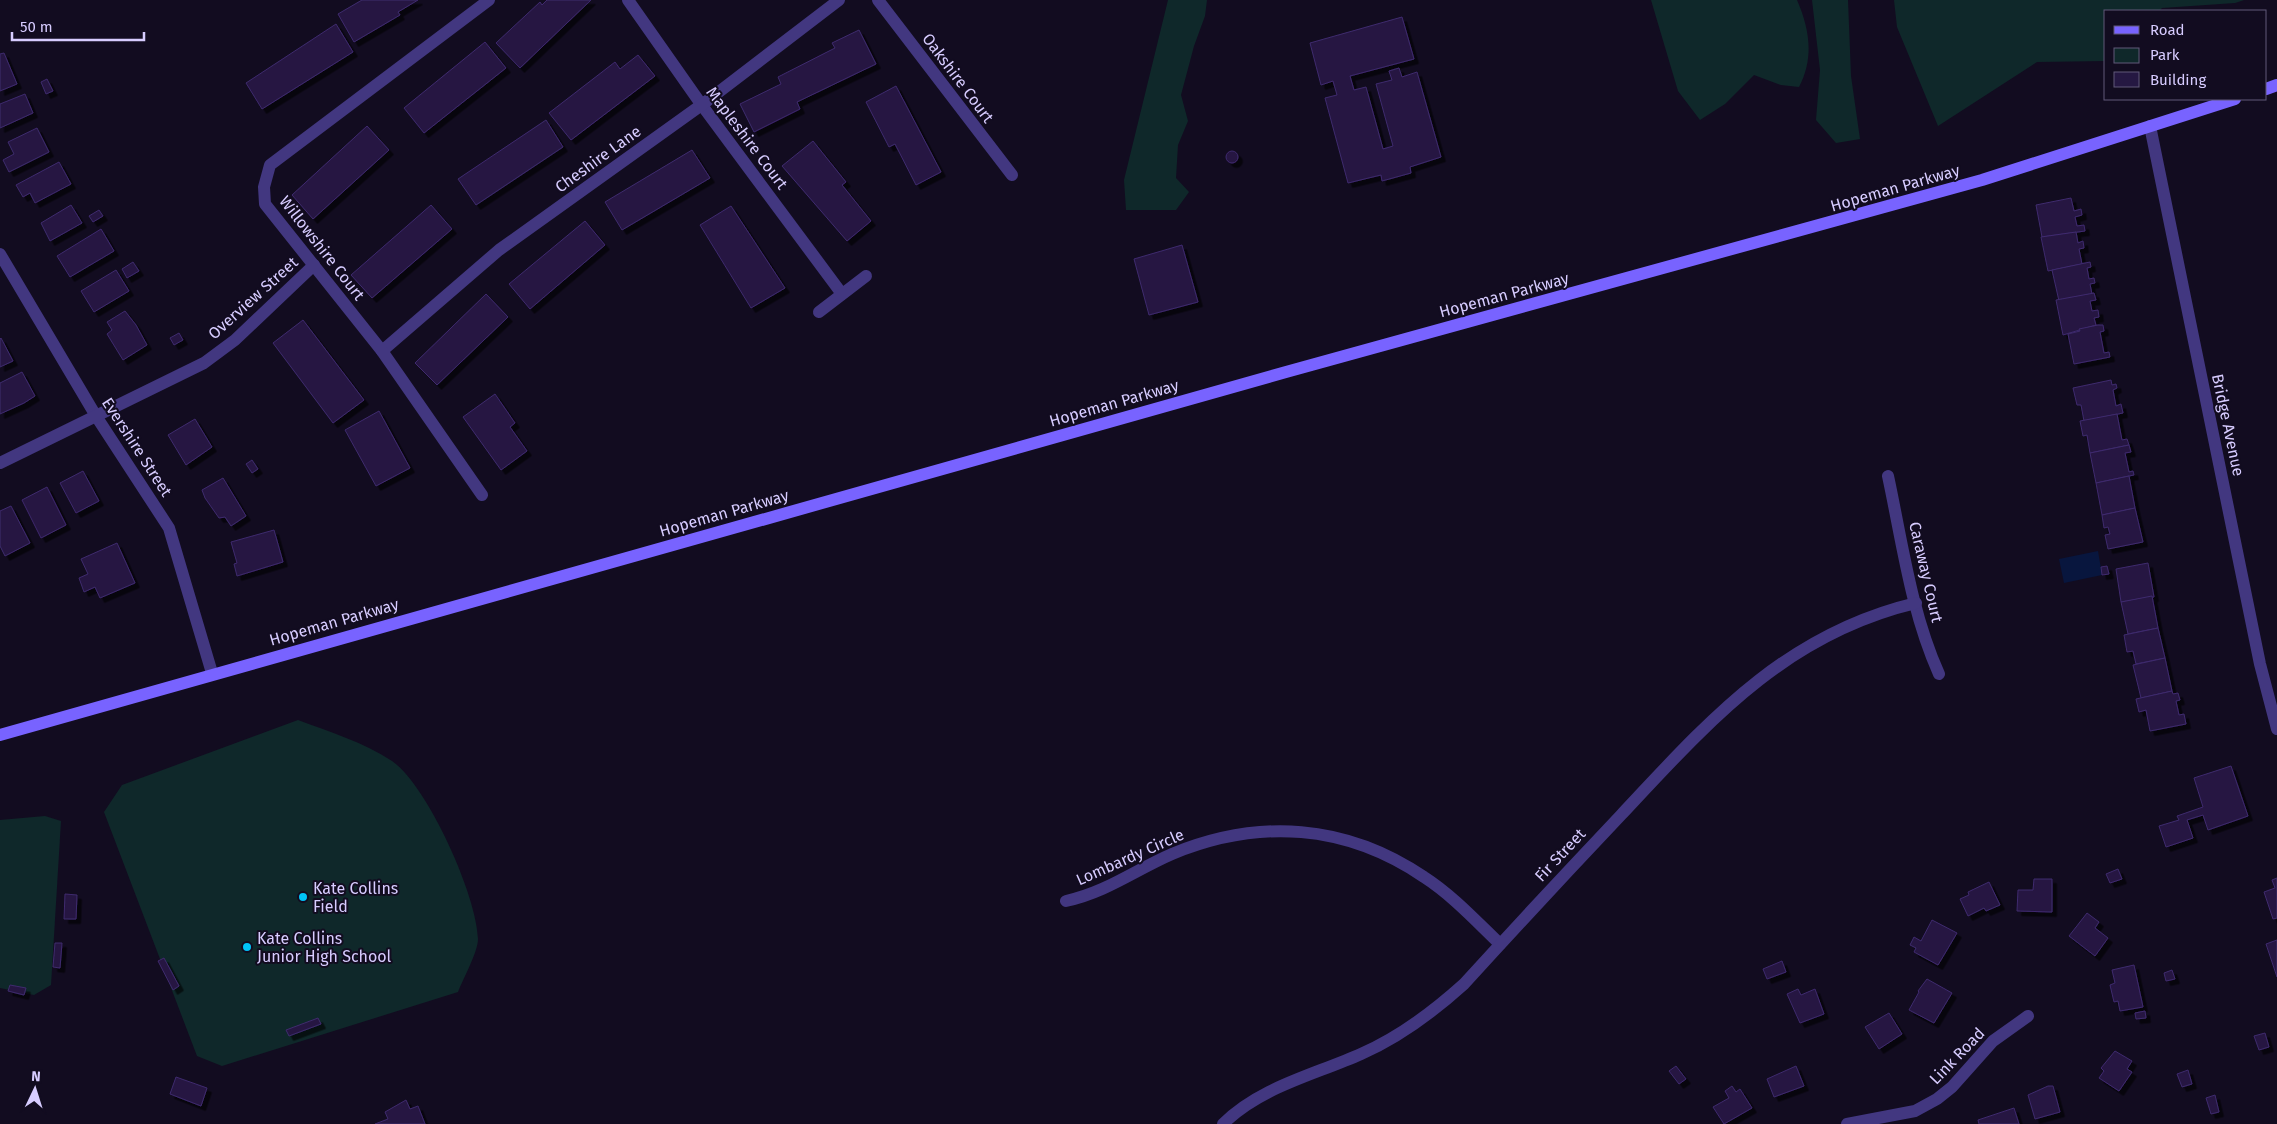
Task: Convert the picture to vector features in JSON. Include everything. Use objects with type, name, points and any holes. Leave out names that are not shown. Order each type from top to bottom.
[{"type":"main road","name":"Hopeman Parkway","points":[[0,735],[212,673],[1277,374],[1982,180],[2232,100]]},
{"type":"street","name":"Willowshire Court","points":[[482,495],[382,351],[265,204],[264,187],[270,165],[490,0]]},
{"type":"street","name":"Mapleshire Court","points":[[628,0],[701,104],[842,294]]},
{"type":"street","name":"Cheshire Lane","points":[[382,351],[499,250],[701,104],[839,0]]},
{"type":"street","name":"Oakshire Court","points":[[878,0],[1012,175]]},
{"type":"street","name":"Bridge Avenue","points":[[2150,126],[2260,664],[2277,729]]},
{"type":"street","name":"Evershire Street","points":[[0,254],[96,416],[169,528],[212,673]]},
{"type":"street","name":"Overview Street","points":[[0,462],[204,363],[235,340],[314,265]]},
{"type":"street","points":[[819,312],[866,276]]},
{"type":"street","name":"Caraway Court","points":[[1888,476],[1916,603],[1930,655],[1939,674]]},
{"type":"street","name":"Fir Street","points":[[1222,1124],[1251,1102],[1280,1086],[1367,1052],[1415,1024],[1464,984],[1657,776],[1717,714],[1756,681],[1792,655],[1826,635],[1862,619],[1916,603]]},
{"type":"street","name":"Lombardy Circle","points":[[1066,901],[1097,892],[1171,855],[1201,843],[1267,830],[1304,831],[1335,836],[1371,848],[1399,861],[1426,878],[1500,944]]},
{"type":"street","name":"Link Road","points":[[1847,1124],[1915,1111],[1936,1099],[1952,1087],[1993,1041],[2028,1016]]},
{"type":"green space","points":[[1168,0],[1207,0],[1205,16],[1194,46],[1181,95],[1188,121],[1178,145],[1176,178],[1189,192],[1176,210],[1126,210],[1124,180]]},
{"type":"green space","points":[[1651,0],[1797,0],[1805,22],[1809,44],[1807,65],[1799,87],[1781,85],[1754,75],[1725,104],[1700,120],[1678,91]]},
{"type":"green space","points":[[1812,0],[1848,0],[1851,76],[1860,139],[1836,143],[1816,120],[1820,70]]},
{"type":"green space","points":[[1894,0],[2244,0],[2235,3],[2162,8],[2160,10],[2104,10],[2104,61],[2037,62],[1938,126],[1897,27]]},
{"type":"green space","name":"Kate Collins Field","points":[[298,720],[370,748],[392,761],[406,774],[434,816],[460,870],[475,920],[477,944],[458,992],[222,1066],[197,1056],[104,812],[122,785]]},
{"type":"green space","points":[[45,816],[61,821],[51,985],[34,995],[0,988],[0,820]]},
{"type":"water","points":[[2098,551],[2102,575],[2064,583],[2059,559]]},
{"type":"building","points":[[362,0],[418,0],[398,12],[400,15],[354,42],[338,14]]},
{"type":"building","points":[[547,0],[591,0],[520,68],[496,43],[540,2],[542,5]]},
{"type":"building","points":[[1402,17],[1414,59],[1350,76],[1354,90],[1366,87],[1383,149],[1393,146],[1376,84],[1392,80],[1389,71],[1399,68],[1402,77],[1417,72],[1441,157],[1410,167],[1411,173],[1382,181],[1381,175],[1348,183],[1325,98],[1337,95],[1333,81],[1321,85],[1310,43]]},
{"type":"building","points":[[336,24],[353,52],[262,109],[246,83]]},
{"type":"building","points":[[859,30],[876,64],[797,102],[800,109],[754,132],[740,104],[781,84],[778,77],[835,48],[832,43]]},
{"type":"building","points":[[485,42],[506,68],[424,133],[404,108]]},
{"type":"building","points":[[4,53],[17,84],[0,91],[0,54]]},
{"type":"building","points":[[638,55],[655,76],[571,140],[549,113],[615,62],[620,69]]},
{"type":"building","points":[[47,79],[53,91],[46,94],[41,82]]},
{"type":"building","points":[[896,86],[941,172],[916,185],[895,144],[889,147],[866,102]]},
{"type":"building","points":[[25,94],[33,113],[0,128],[0,104]]},
{"type":"building","points":[[546,120],[563,147],[476,205],[458,179]]},
{"type":"building","points":[[367,126],[389,150],[313,219],[292,195]]},
{"type":"building","points":[[37,128],[49,152],[9,172],[3,160],[14,154],[8,142]]},
{"type":"building","points":[[813,141],[846,182],[842,185],[871,221],[847,241],[782,166]]},
{"type":"building","points":[[692,150],[710,178],[622,230],[605,202]]},
{"type":"building","points":[[1230,151],[1234,151],[1238,157],[1234,163],[1230,163],[1226,159],[1226,155]]},
{"type":"building","points":[[59,162],[71,184],[35,203],[30,193],[23,197],[16,185]]},
{"type":"building","points":[[2071,198],[2074,211],[2081,209],[2082,215],[2075,217],[2077,226],[2084,225],[2085,231],[2042,237],[2036,205]]},
{"type":"building","points":[[71,205],[82,223],[50,241],[41,223]]},
{"type":"building","points":[[431,205],[452,229],[372,298],[351,275]]},
{"type":"building","points":[[731,206],[785,288],[751,308],[700,225]]},
{"type":"building","points":[[99,210],[103,216],[93,222],[89,216]]},
{"type":"building","points":[[585,221],[605,245],[530,309],[509,284]]},
{"type":"building","points":[[101,229],[114,251],[70,277],[57,256]]},
{"type":"building","points":[[2076,232],[2078,243],[2083,241],[2084,248],[2079,249],[2082,264],[2048,271],[2041,237]]},
{"type":"building","points":[[1182,245],[1198,302],[1149,315],[1134,259]]},
{"type":"building","points":[[133,262],[139,271],[127,278],[122,269]]},
{"type":"building","points":[[2090,262],[2091,267],[2087,268],[2089,279],[2094,278],[2095,283],[2090,284],[2092,294],[2059,301],[2052,270]]},
{"type":"building","points":[[116,270],[129,291],[94,312],[81,291]]},
{"type":"building","points":[[2094,293],[2096,300],[2090,301],[2092,311],[2098,310],[2099,317],[2094,318],[2096,325],[2063,335],[2056,300]]},
{"type":"building","points":[[486,294],[508,317],[437,385],[415,363]]},
{"type":"building","points":[[125,311],[136,325],[147,345],[123,360],[107,334],[112,330],[107,322]]},
{"type":"building","points":[[303,320],[364,400],[333,423],[273,343]]},
{"type":"building","points":[[2103,325],[2104,331],[2100,332],[2104,353],[2109,352],[2110,357],[2074,364],[2068,334],[2080,331],[2079,329]]},
{"type":"building","points":[[179,333],[183,340],[174,345],[170,338]]},
{"type":"building","points":[[0,339],[13,361],[0,367]]},
{"type":"building","points":[[22,372],[35,396],[0,414],[0,383]]},
{"type":"building","points":[[2111,380],[2112,385],[2116,384],[2117,388],[2113,390],[2116,406],[2121,404],[2123,413],[2084,421],[2081,405],[2077,405],[2073,388]]},
{"type":"building","points":[[495,394],[515,423],[510,427],[527,451],[501,470],[463,417]]},
{"type":"building","points":[[379,411],[410,468],[376,486],[345,430]]},
{"type":"building","points":[[2117,414],[2122,440],[2127,439],[2129,445],[2090,453],[2087,435],[2083,436],[2080,421]]},
{"type":"building","points":[[195,419],[212,447],[186,465],[168,435]]},
{"type":"building","points":[[2129,445],[2131,452],[2125,453],[2129,472],[2133,471],[2134,475],[2096,483],[2090,453]]},
{"type":"building","points":[[252,460],[258,469],[252,473],[246,464]]},
{"type":"building","points":[[83,471],[99,501],[76,513],[60,483]]},
{"type":"building","points":[[2129,476],[2135,508],[2102,515],[2096,483]]},
{"type":"building","points":[[223,478],[246,516],[231,526],[225,517],[219,518],[205,498],[202,490]]},
{"type":"building","points":[[47,487],[66,525],[41,538],[22,500]]},
{"type":"building","points":[[11,506],[30,543],[5,556],[0,546],[0,511]]},
{"type":"building","points":[[2135,508],[2143,542],[2108,549],[2105,535],[2110,534],[2108,527],[2104,528],[2102,515]]},
{"type":"building","points":[[274,530],[283,562],[237,576],[234,564],[237,563],[231,542]]},
{"type":"building","points":[[117,543],[135,583],[100,598],[95,587],[84,592],[79,578],[88,574],[81,559]]},
{"type":"building","points":[[2148,563],[2154,597],[2121,602],[2116,569]]},
{"type":"building","points":[[2107,566],[2109,574],[2102,575],[2101,567]]},
{"type":"building","points":[[2152,596],[2158,628],[2128,634],[2121,602]]},
{"type":"building","points":[[2158,628],[2165,658],[2136,664],[2133,651],[2127,652],[2124,635]]},
{"type":"building","points":[[2165,658],[2172,691],[2141,698],[2133,665]]},
{"type":"building","points":[[2172,691],[2173,694],[2178,693],[2180,700],[2176,701],[2179,715],[2184,714],[2186,724],[2150,731],[2146,710],[2139,712],[2136,699]]},
{"type":"building","points":[[2231,766],[2248,816],[2208,830],[2203,815],[2187,820],[2193,838],[2166,847],[2159,826],[2179,820],[2177,816],[2203,807],[2194,778]]},
{"type":"building","points":[[2118,869],[2122,879],[2110,883],[2106,874]]},
{"type":"building","points":[[2277,878],[2277,918],[2273,919],[2264,892],[2275,888],[2272,880]]},
{"type":"building","points":[[2034,879],[2052,879],[2052,912],[2017,911],[2018,890],[2033,890]]},
{"type":"building","points":[[1989,882],[2000,905],[1986,911],[1984,908],[1968,916],[1960,899],[1969,895],[1968,892]]},
{"type":"building","points":[[65,894],[77,895],[76,919],[64,919]]},
{"type":"building","points":[[2087,913],[2099,922],[2095,928],[2108,938],[2095,956],[2069,936]]},
{"type":"building","points":[[1932,920],[1957,933],[1938,965],[1914,952],[1916,948],[1910,945],[1914,937],[1921,941]]},
{"type":"building","points":[[2277,940],[2277,977],[2266,944]]},
{"type":"building","points":[[55,943],[62,943],[60,968],[53,967]]},
{"type":"building","points":[[164,958],[179,986],[173,990],[158,961]]},
{"type":"building","points":[[1782,961],[1786,972],[1767,979],[1763,969]]},
{"type":"building","points":[[2134,965],[2143,1007],[2120,1011],[2118,1001],[2114,1002],[2110,985],[2115,983],[2112,970]]},
{"type":"building","points":[[2172,970],[2175,979],[2166,981],[2164,973]]},
{"type":"building","points":[[1927,979],[1952,993],[1934,1023],[1909,1010],[1918,991]]},
{"type":"building","points":[[10,985],[26,988],[24,995],[8,991]]},
{"type":"building","points":[[1798,989],[1801,995],[1815,989],[1824,1014],[1800,1023],[1787,994]]},
{"type":"building","points":[[2145,1011],[2146,1018],[2136,1019],[2135,1013]]},
{"type":"building","points":[[1889,1013],[1902,1034],[1879,1049],[1865,1027]]},
{"type":"building","points":[[318,1018],[321,1024],[289,1036],[286,1030]]},
{"type":"building","points":[[2265,1033],[2269,1047],[2259,1050],[2254,1036]]},
{"type":"building","points":[[2115,1051],[2132,1061],[2127,1069],[2132,1072],[2119,1091],[2099,1078],[2104,1071],[2101,1068]]},
{"type":"building","points":[[1676,1066],[1686,1079],[1679,1084],[1669,1071]]},
{"type":"building","points":[[1796,1066],[1804,1086],[1774,1097],[1767,1079]]},
{"type":"building","points":[[2188,1070],[2192,1084],[2182,1087],[2177,1074]]},
{"type":"building","points":[[176,1077],[207,1088],[201,1106],[170,1094]]},
{"type":"building","points":[[1732,1086],[1736,1092],[1740,1089],[1752,1108],[1724,1124],[1713,1107],[1729,1098],[1725,1091]]},
{"type":"building","points":[[2048,1086],[2053,1086],[2060,1112],[2035,1119],[2028,1095]]},
{"type":"building","points":[[2215,1095],[2219,1112],[2211,1114],[2206,1098]]},
{"type":"building","points":[[406,1100],[410,1109],[418,1106],[425,1124],[375,1124],[388,1119],[385,1112]]},
{"type":"building","points":[[2014,1108],[2019,1124],[1979,1124],[1978,1120]]},
{"type":"place","name":"Kate Collins Field","points":[[303,897]]},
{"type":"place","name":"Kate Collins Junior High School","points":[[247,947]]}]
